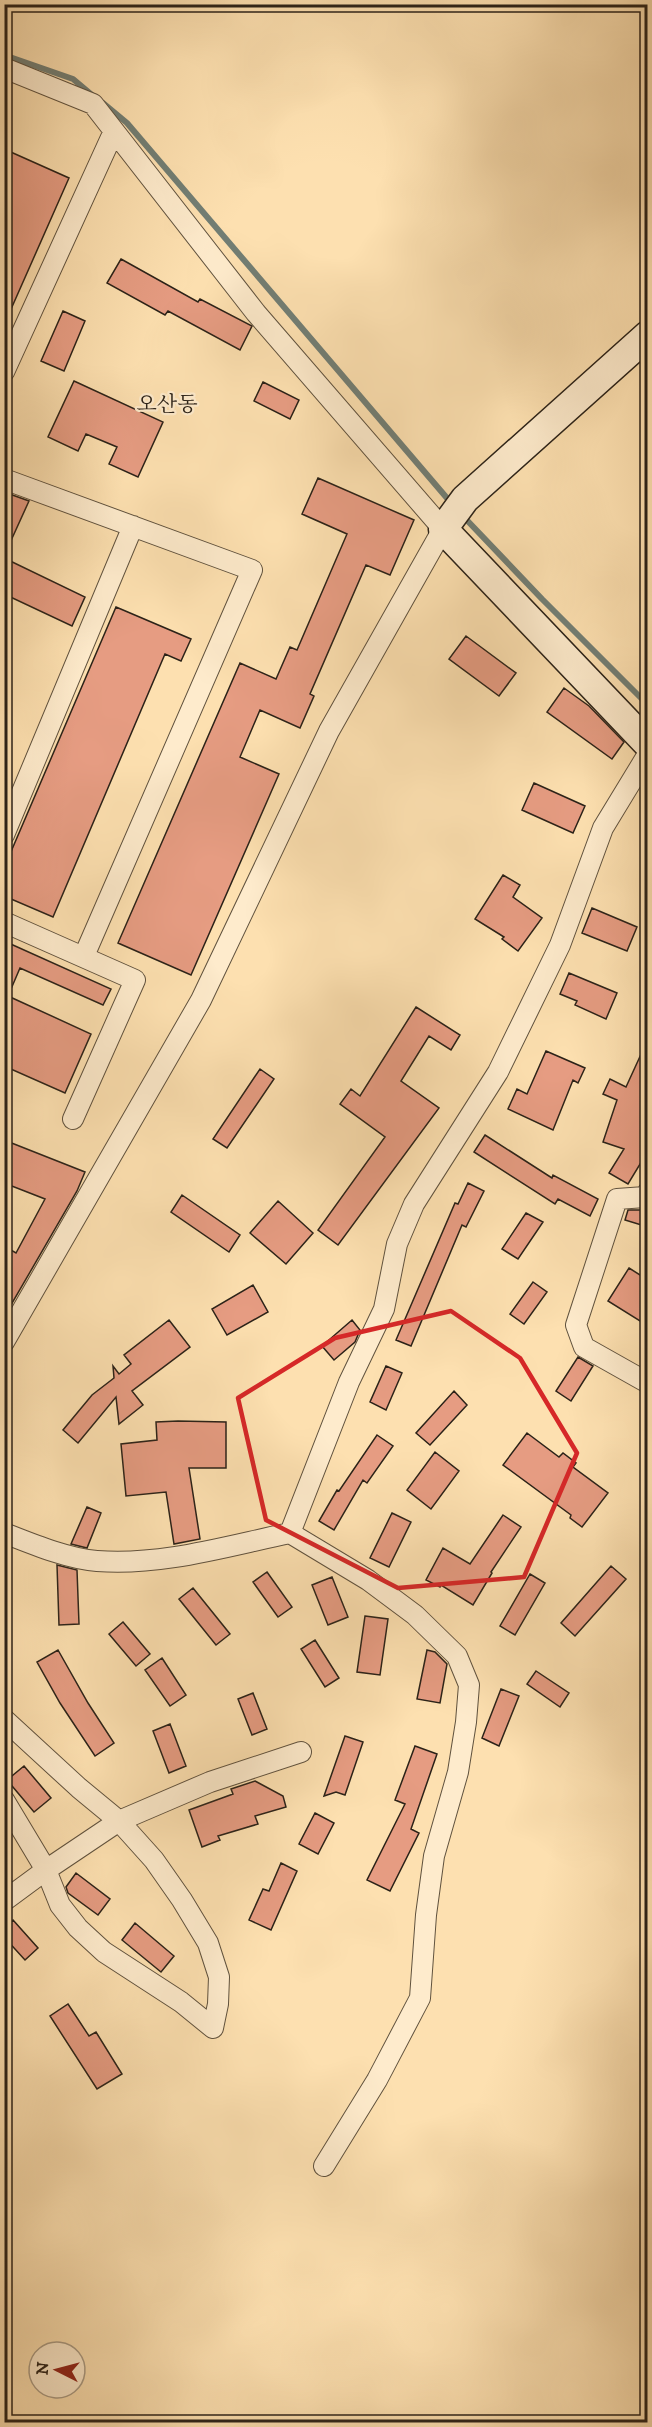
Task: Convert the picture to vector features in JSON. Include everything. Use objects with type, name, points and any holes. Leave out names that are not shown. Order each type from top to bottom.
[{"type":"street","points":[[4,68],[93,104],[256,313],[453,515],[648,744]]},
{"type":"street","points":[[4,372],[114,131]]},
{"type":"street","points":[[4,1342],[201,1000],[329,731],[453,515],[648,335]]},
{"type":"street","points":[[4,478],[252,570],[84,956]]},
{"type":"street","points":[[4,835],[133,526]]},
{"type":"street","points":[[290,1533],[349,1382],[384,1309],[397,1244],[414,1204],[498,1072],[560,945],[603,828],[648,754]]},
{"type":"street","points":[[4,922],[135,980],[73,1119]]},
{"type":"street","points":[[648,1192],[645,1197],[617,1199],[576,1325],[584,1347],[648,1383]]},
{"type":"street","points":[[4,1533],[45,1548],[96,1562],[141,1561],[194,1553],[290,1533],[369,1580],[415,1615],[457,1656],[469,1685],[466,1722],[458,1772],[434,1856],[426,1915],[420,1998],[377,2080],[324,2166]]},
{"type":"street","points":[[4,1719],[79,1788],[119,1821],[154,1860],[182,1900],[208,1943],[219,1977],[218,2004],[213,2028],[181,2002],[104,1952],[78,1928],[60,1905],[46,1870],[4,1800]]},
{"type":"street","points":[[4,1901],[119,1821],[210,1782],[301,1752]]},
{"type":"highlighted area","points":[[451,1311],[520,1358],[577,1453],[524,1577],[398,1588],[266,1520],[238,1398],[335,1338]]},
{"type":"building","points":[[4,149],[69,178],[4,325]]},
{"type":"building","points":[[121,259],[198,302],[200,299],[252,326],[240,350],[168,311],[165,315],[107,283]]},
{"type":"building","points":[[63,311],[85,321],[64,371],[41,361]]},
{"type":"building","points":[[74,381],[163,422],[138,477],[109,464],[117,447],[86,434],[78,451],[48,437]]},
{"type":"building","points":[[263,382],[299,400],[290,419],[254,401]]},
{"type":"building","points":[[318,478],[414,520],[390,575],[366,565],[310,694],[314,696],[300,728],[260,710],[240,757],[279,774],[191,975],[118,943],[240,663],[276,679],[290,647],[297,650],[347,534],[302,514]]},
{"type":"building","points":[[4,492],[29,501],[4,556]]},
{"type":"building","points":[[4,558],[85,597],[72,626],[4,594]]},
{"type":"building","points":[[116,607],[191,639],[181,661],[165,654],[53,917],[4,896],[4,868]]},
{"type":"building","points":[[466,636],[516,673],[499,696],[449,659]]},
{"type":"building","points":[[564,688],[589,706],[624,742],[612,759],[547,712]]},
{"type":"building","points":[[534,783],[585,806],[573,833],[522,810]]},
{"type":"building","points":[[503,875],[520,885],[513,897],[542,918],[518,951],[502,939],[504,937],[475,919]]},
{"type":"building","points":[[592,908],[637,927],[627,951],[582,933]]},
{"type":"building","points":[[4,941],[111,989],[103,1005],[20,968],[8,996],[91,1034],[65,1093],[4,1066]]},
{"type":"building","points":[[569,973],[617,993],[606,1019],[575,1005],[577,1001],[560,994]]},
{"type":"building","points":[[416,1007],[460,1035],[451,1050],[429,1036],[401,1081],[439,1108],[338,1245],[318,1230],[385,1137],[340,1104],[351,1089],[360,1096]]},
{"type":"building","points":[[648,1039],[648,1151],[628,1184],[609,1173],[624,1149],[603,1142],[617,1100],[603,1094],[610,1079],[626,1087]]},
{"type":"building","points":[[546,1051],[585,1068],[578,1083],[573,1080],[553,1130],[508,1109],[517,1089],[527,1094]]},
{"type":"building","points":[[260,1069],[274,1079],[227,1148],[213,1139]]},
{"type":"building","points":[[485,1135],[552,1178],[553,1175],[598,1199],[590,1216],[558,1199],[555,1204],[474,1152]]},
{"type":"building","points":[[4,1140],[85,1172],[77,1191],[4,1317],[4,1246],[16,1253],[45,1199],[4,1183]]},
{"type":"building","points":[[468,1183],[484,1191],[466,1227],[462,1225],[411,1346],[396,1340],[455,1203],[458,1204]]},
{"type":"building","points":[[182,1195],[240,1235],[229,1252],[171,1212]]},
{"type":"building","points":[[278,1201],[313,1233],[286,1264],[250,1233]]},
{"type":"building","points":[[628,1210],[648,1210],[648,1227],[625,1220]]},
{"type":"building","points":[[526,1213],[543,1222],[518,1259],[502,1249]]},
{"type":"building","points":[[629,1268],[648,1280],[648,1326],[608,1301]]},
{"type":"building","points":[[533,1282],[547,1292],[524,1324],[510,1314]]},
{"type":"building","points":[[253,1285],[268,1312],[227,1335],[212,1309]]},
{"type":"building","points":[[169,1320],[190,1347],[132,1391],[143,1405],[119,1424],[116,1397],[78,1443],[63,1430],[92,1395],[114,1378],[113,1366],[119,1374],[131,1364],[124,1355]]},
{"type":"building","points":[[352,1320],[360,1330],[355,1342],[334,1360],[322,1346]]},
{"type":"building","points":[[578,1357],[593,1366],[571,1401],[556,1391]]},
{"type":"building","points":[[386,1366],[402,1373],[386,1410],[370,1402]]},
{"type":"building","points":[[454,1391],[467,1405],[430,1445],[416,1433]]},
{"type":"building","points":[[156,1422],[226,1422],[226,1468],[189,1468],[200,1539],[174,1544],[166,1492],[126,1496],[121,1444],[157,1440]]},
{"type":"building","points":[[527,1433],[559,1457],[563,1453],[576,1463],[573,1467],[608,1493],[582,1527],[570,1518],[571,1515],[503,1465]]},
{"type":"building","points":[[377,1435],[393,1446],[367,1483],[363,1480],[334,1530],[319,1521],[337,1490],[339,1491]]},
{"type":"building","points":[[435,1452],[459,1471],[431,1509],[407,1490]]},
{"type":"building","points":[[87,1507],[101,1513],[87,1548],[71,1544]]},
{"type":"building","points":[[392,1513],[411,1522],[389,1567],[370,1558]]},
{"type":"building","points":[[503,1515],[521,1527],[491,1572],[473,1605],[441,1585],[440,1587],[426,1580],[443,1548],[470,1564]]},
{"type":"building","points":[[57,1565],[77,1570],[79,1624],[59,1625]]},
{"type":"building","points":[[611,1566],[626,1579],[575,1636],[561,1623]]},
{"type":"building","points":[[267,1572],[292,1607],[278,1617],[253,1582]]},
{"type":"building","points":[[530,1574],[545,1583],[515,1635],[500,1626]]},
{"type":"building","points":[[332,1577],[348,1617],[328,1625],[312,1585]]},
{"type":"building","points":[[193,1588],[230,1634],[216,1645],[179,1599]]},
{"type":"building","points":[[365,1616],[388,1619],[380,1675],[357,1672]]},
{"type":"building","points":[[123,1622],[150,1654],[136,1666],[109,1634]]},
{"type":"building","points":[[315,1640],[339,1678],[325,1687],[301,1649]]},
{"type":"building","points":[[58,1650],[114,1743],[95,1756],[60,1703],[37,1662]]},
{"type":"building","points":[[427,1650],[435,1652],[447,1664],[440,1703],[417,1699]]},
{"type":"building","points":[[162,1658],[186,1695],[170,1706],[145,1670]]},
{"type":"building","points":[[536,1671],[569,1693],[560,1707],[527,1684]]},
{"type":"building","points":[[501,1689],[519,1696],[499,1746],[482,1738]]},
{"type":"building","points":[[253,1693],[267,1729],[252,1735],[238,1699]]},
{"type":"building","points":[[170,1724],[186,1766],[169,1773],[153,1731]]},
{"type":"building","points":[[345,1736],[363,1742],[345,1795],[336,1792],[324,1796]]},
{"type":"building","points":[[415,1746],[437,1754],[411,1829],[419,1833],[390,1891],[367,1880],[405,1804],[395,1800]]},
{"type":"building","points":[[24,1766],[51,1798],[34,1812],[7,1780]]},
{"type":"building","points":[[255,1781],[283,1796],[286,1807],[255,1816],[258,1824],[218,1836],[220,1840],[202,1847],[189,1810],[233,1794],[231,1789]]},
{"type":"building","points":[[315,1813],[334,1823],[318,1854],[299,1844]]},
{"type":"building","points":[[281,1863],[297,1871],[271,1930],[249,1920],[263,1889],[269,1891]]},
{"type":"building","points":[[76,1873],[110,1899],[98,1915],[68,1893],[66,1887]]},
{"type":"building","points":[[13,1920],[38,1948],[25,1960],[4,1937],[4,1928]]},
{"type":"building","points":[[135,1923],[174,1956],[161,1972],[122,1940]]},
{"type":"building","points":[[68,2004],[89,2036],[96,2032],[122,2074],[97,2089],[50,2016]]},
{"type":"waterway","points":[[4,55],[73,79],[92,95]]},
{"type":"waterway","points":[[103,103],[127,123],[452,504]]},
{"type":"waterway","points":[[461,514],[648,705]]},
{"type":"district","name":"오산동","points":[[167,404]]}]
